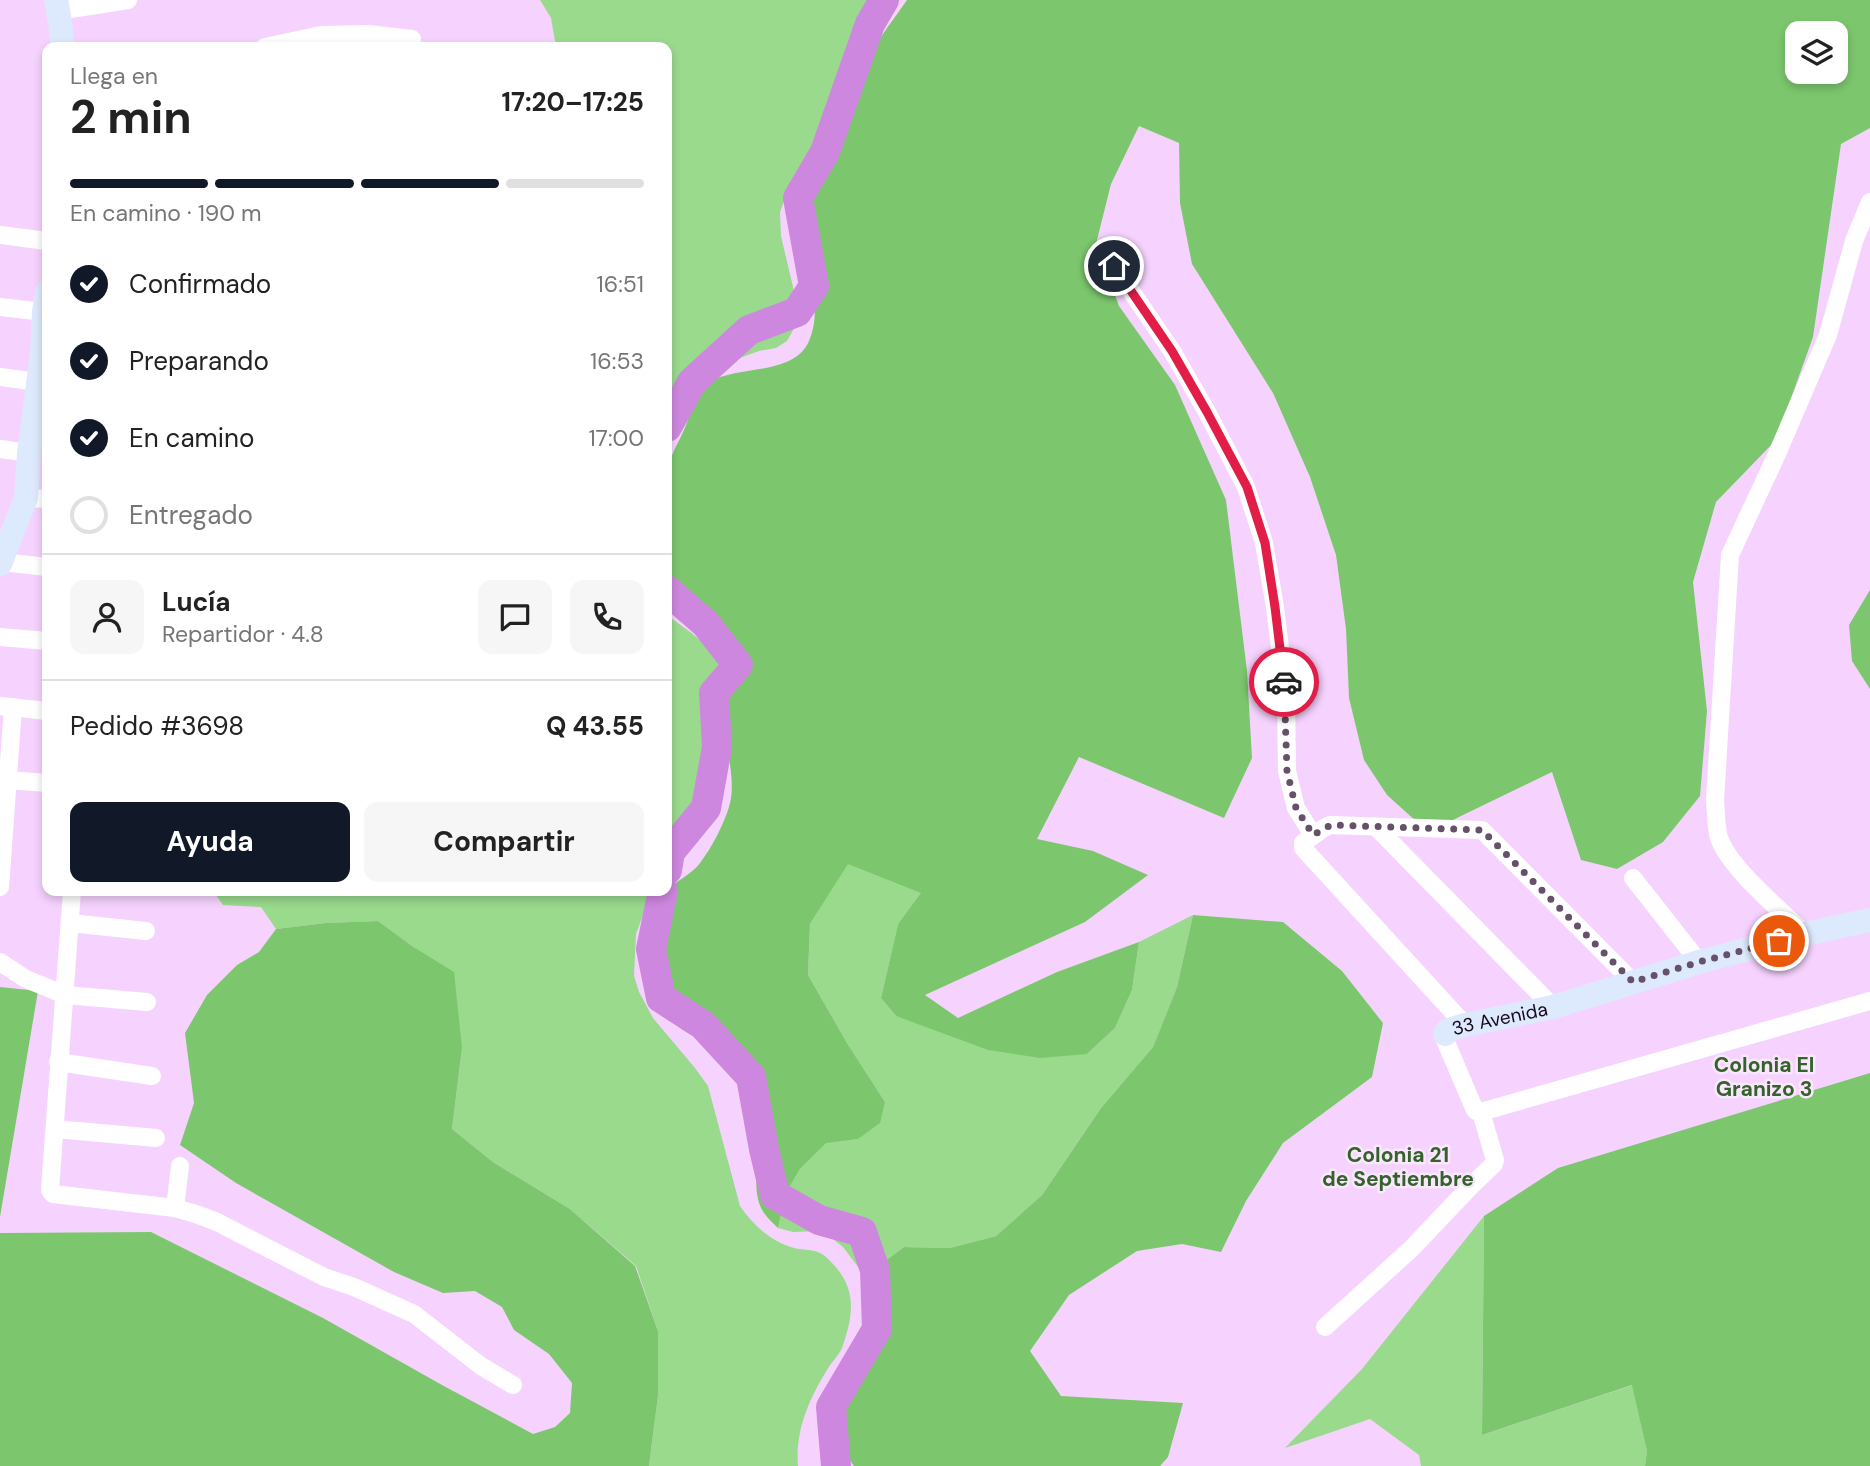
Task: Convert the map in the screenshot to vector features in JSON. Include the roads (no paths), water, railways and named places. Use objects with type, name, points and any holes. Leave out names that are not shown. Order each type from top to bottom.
[{"type":"street","points":[[61,42],[57,6],[128,0]]},
{"type":"street","points":[[288,42],[321,35],[368,34],[412,38]]},
{"type":"street","points":[[1805,934],[1740,870],[1726,853],[1718,835],[1714,800],[1730,555],[1828,335],[1854,241],[1870,202]]},
{"type":"street","points":[[0,235],[42,240]]},
{"type":"street","points":[[1102,250],[1172,351],[1247,487],[1265,543],[1275,607],[1286,696],[1287,771],[1296,808],[1313,835]]},
{"type":"street","points":[[0,307],[42,302]]},
{"type":"street","points":[[42,366],[38,382],[40,425],[29,453],[36,498],[1,563],[42,566]]},
{"type":"street","points":[[0,377],[38,382]]},
{"type":"street","points":[[0,449],[29,453]]},
{"type":"street","points":[[0,637],[42,641]]},
{"type":"street","points":[[0,887],[7,780],[7,707],[42,710]]},
{"type":"street","points":[[7,780],[42,783]]},
{"type":"street","points":[[1455,1029],[1303,848],[1303,843],[1313,835],[1331,825],[1482,830],[1633,982]]},
{"type":"street","points":[[1376,827],[1553,1006]]},
{"type":"street","points":[[1633,878],[1699,962]]},
{"type":"street","points":[[72,896],[50,1191],[53,1194],[175,1208],[217,1222],[324,1277],[354,1287],[414,1314],[481,1366],[513,1385]]},
{"type":"street","name":"33 Avenida","points":[[1325,1327],[1411,1249],[1494,1164],[1481,1112],[1474,1108],[1445,1040],[1455,1029],[1553,1006],[1699,962],[1805,934],[1870,920]]},
{"type":"street","points":[[70,923],[146,931]]},
{"type":"street","points":[[0,962],[26,979],[65,995],[147,1002]]},
{"type":"street","points":[[1481,1112],[1870,1002]]},
{"type":"street","points":[[58,1062],[152,1076]]},
{"type":"street","points":[[55,1129],[156,1138]]},
{"type":"street","points":[[175,1208],[180,1166]]},
{"type":"waterway","points":[[672,418],[692,382],[749,330],[797,312],[814,286],[798,198],[825,152],[870,24],[884,0]]},
{"type":"waterway","points":[[672,594],[706,624],[738,665],[714,693],[717,747],[706,808],[672,850]]},
{"type":"waterway","points":[[662,896],[651,949],[661,998],[703,1025],[751,1077],[775,1195],[819,1220],[862,1232],[875,1270],[877,1329],[831,1407],[836,1466]]},
{"type":"district","name":"Colonia El Granizo 3","points":[[1764,1077]]},
{"type":"district","name":"Colonia 21 de Septiembre","points":[[1398,1167]]}]
